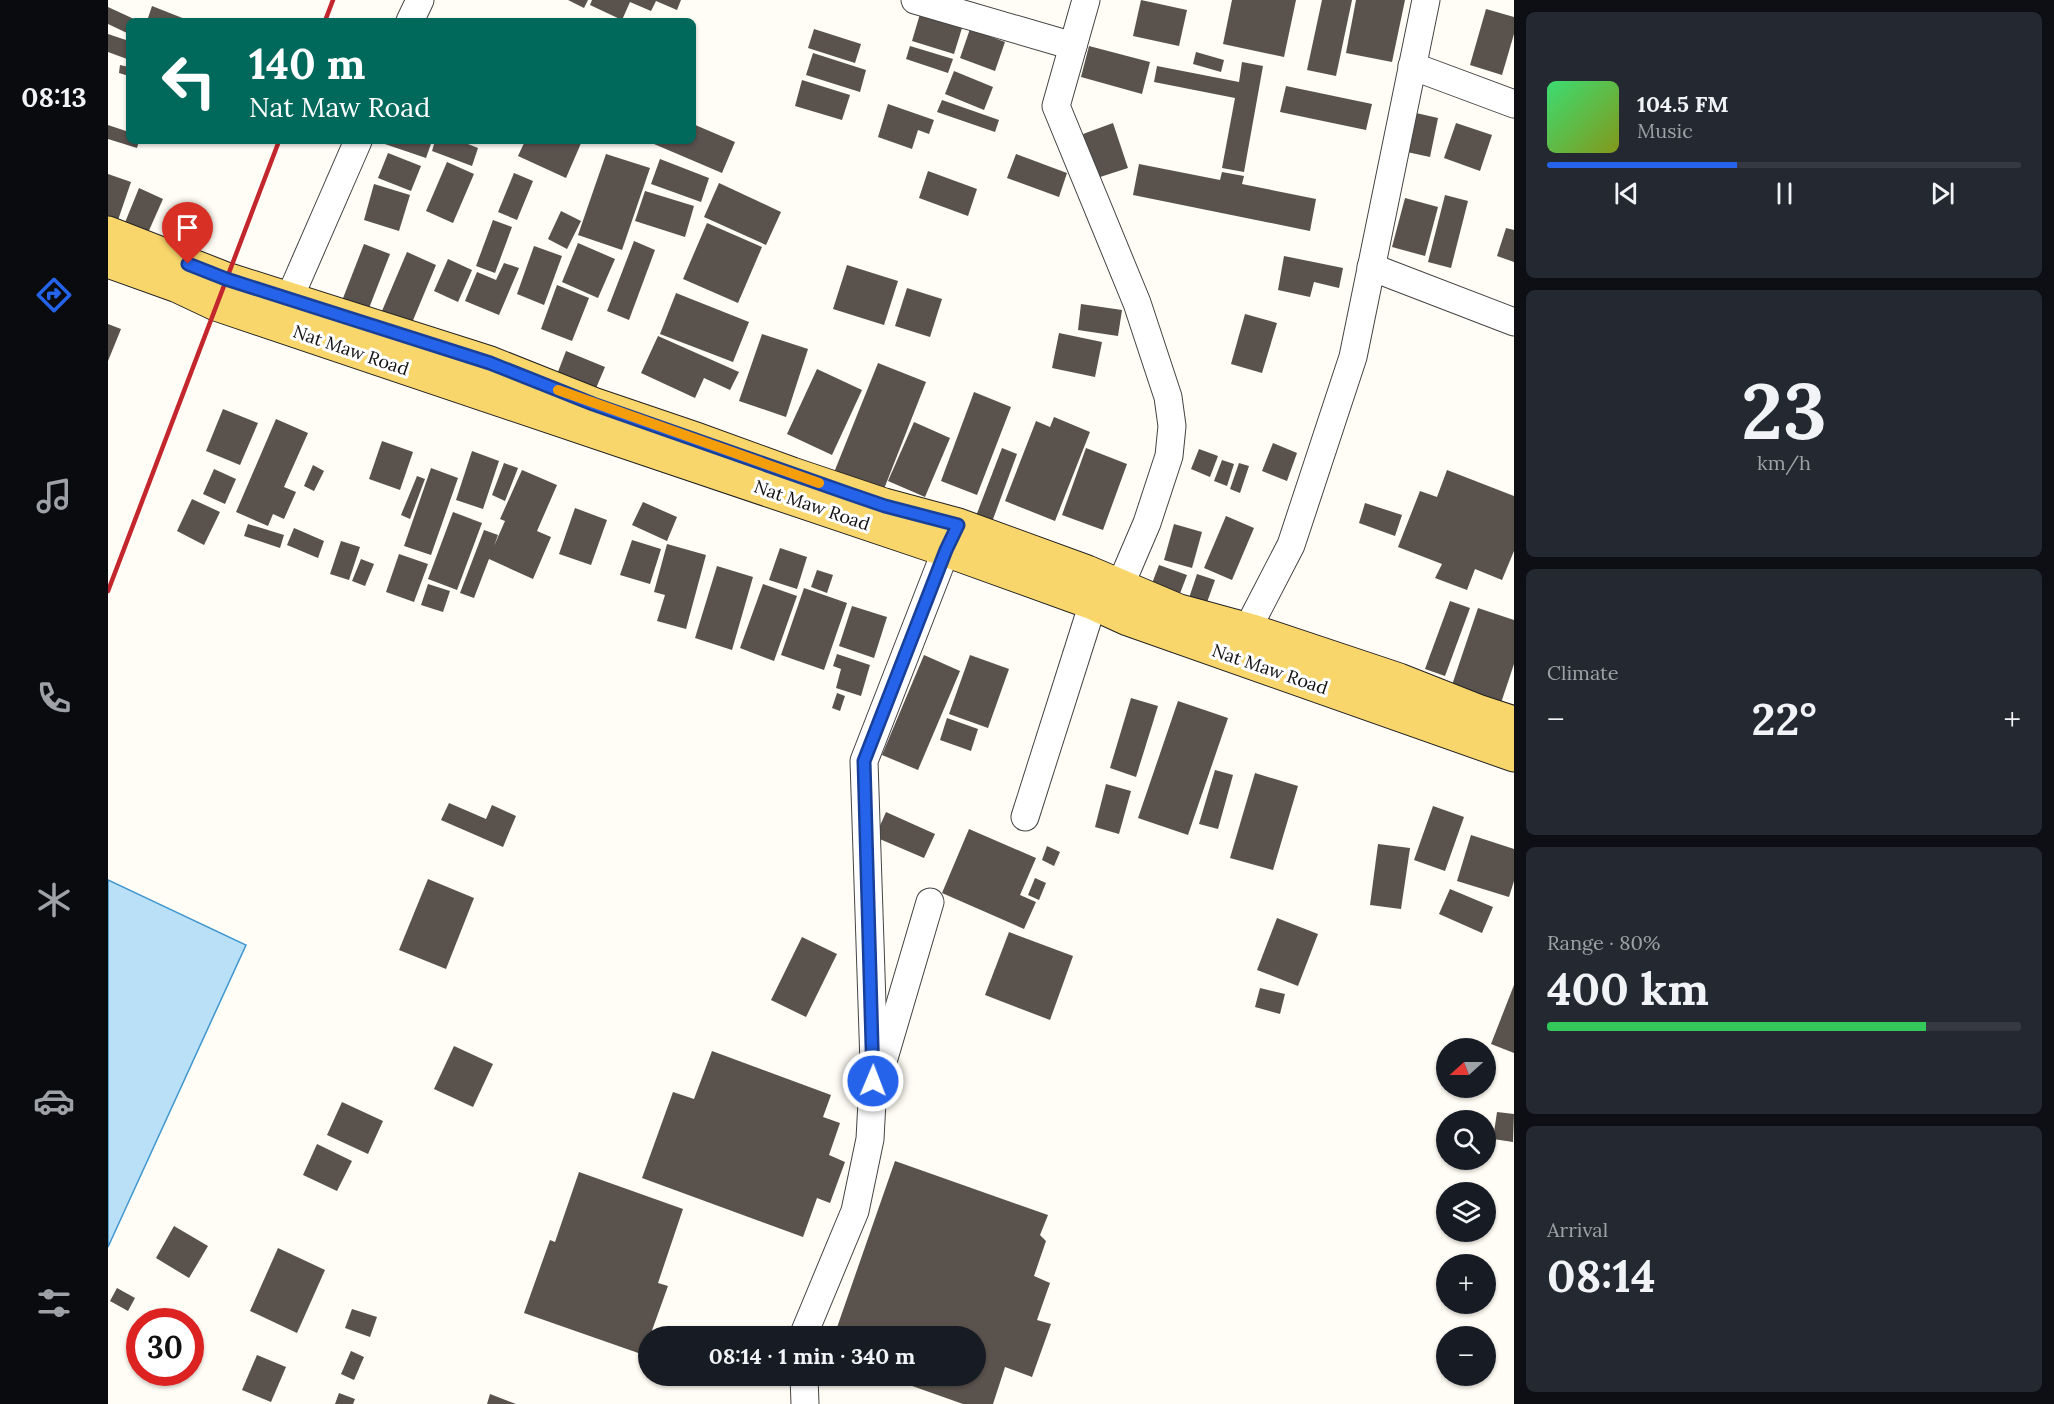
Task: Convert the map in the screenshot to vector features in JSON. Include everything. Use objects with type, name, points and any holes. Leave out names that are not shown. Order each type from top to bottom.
[{"type":"main road","name":"Nat Maw Road","points":[[108,233],[226,279],[490,363],[593,404],[885,506],[952,538]]},
{"type":"main road","name":"Nat Maw Road","points":[[108,261],[178,286],[216,304],[952,538],[1087,572],[1106,595],[1179,611],[1244,644],[1514,755]]},
{"type":"main road","name":"Nat Maw Road","points":[[1244,644],[1399,680],[1514,723]]},
{"type":"street","points":[[412,18],[420,0]]},
{"type":"street","points":[[915,0],[1073,46]]},
{"type":"street","points":[[1025,817],[1106,595],[1151,512],[1169,456],[1172,426],[1168,397],[1137,303],[1056,106],[1086,0]]},
{"type":"street","points":[[1244,644],[1291,545],[1353,357],[1426,0]]},
{"type":"street","points":[[1412,66],[1514,104]]},
{"type":"street","points":[[289,299],[357,144]]},
{"type":"street","points":[[1371,267],[1514,322]]},
{"type":"street","points":[[807,1326],[855,1211],[870,1139],[874,1065],[864,761],[952,538]]},
{"type":"street","points":[[872,1098],[930,902]]},
{"type":"street","points":[[804,1386],[805,1404]]},
{"type":"water","points":[[108,880],[246,945],[108,1247]]},
{"type":"building","points":[[568,0],[588,0],[584,8]]},
{"type":"building","points":[[592,0],[681,0],[677,10],[656,1],[651,11],[630,2],[623,18],[618,18],[590,5]]},
{"type":"building","points":[[1141,0],[1187,10],[1179,46],[1133,36]]},
{"type":"building","points":[[1232,0],[1296,0],[1284,57],[1223,44]]},
{"type":"building","points":[[1322,0],[1352,0],[1336,76],[1307,70]]},
{"type":"building","points":[[1356,0],[1405,0],[1392,62],[1346,53]]},
{"type":"building","points":[[152,6],[182,18],[148,18]]},
{"type":"building","points":[[108,7],[132,18],[126,18],[126,33],[108,24]]},
{"type":"building","points":[[1486,9],[1514,17],[1514,34],[1502,75],[1470,65]]},
{"type":"building","points":[[920,14],[962,28],[954,54],[912,41]]},
{"type":"building","points":[[814,29],[861,44],[855,63],[808,48]]},
{"type":"building","points":[[970,29],[1005,42],[995,71],[960,58]]},
{"type":"building","points":[[108,34],[126,40],[126,59],[108,52]]},
{"type":"building","points":[[910,46],[953,59],[948,73],[906,59]]},
{"type":"building","points":[[1089,46],[1150,62],[1142,94],[1081,77]]},
{"type":"building","points":[[1196,52],[1224,60],[1221,72],[1193,64]]},
{"type":"building","points":[[813,53],[866,70],[860,92],[806,75]]},
{"type":"building","points":[[1242,62],[1263,66],[1244,172],[1222,168],[1235,98],[1154,82],[1157,66],[1239,82]]},
{"type":"building","points":[[120,65],[126,66],[126,75],[119,73]]},
{"type":"building","points":[[954,71],[993,87],[984,110],[945,94]]},
{"type":"building","points":[[802,80],[850,95],[842,120],[795,106]]},
{"type":"building","points":[[1286,86],[1372,104],[1366,130],[1280,112]]},
{"type":"building","points":[[942,100],[999,120],[995,132],[937,112]]},
{"type":"building","points":[[888,104],[934,120],[929,134],[918,130],[912,149],[878,137]]},
{"type":"building","points":[[1416,113],[1438,118],[1430,157],[1407,152]]},
{"type":"building","points":[[1113,123],[1128,168],[1097,178],[1083,134]]},
{"type":"building","points":[[1456,123],[1492,135],[1480,171],[1444,158]]},
{"type":"building","points":[[108,125],[126,131],[126,144],[138,144],[137,148],[108,139]]},
{"type":"building","points":[[696,125],[735,142],[722,173],[654,144],[696,144]]},
{"type":"building","points":[[385,144],[431,144],[426,158]]},
{"type":"building","points":[[434,144],[468,144],[478,148],[472,166],[432,151]]},
{"type":"building","points":[[524,144],[581,144],[566,178],[518,156]]},
{"type":"building","points":[[388,153],[421,166],[411,191],[378,178]]},
{"type":"building","points":[[606,154],[650,168],[622,250],[578,235]]},
{"type":"building","points":[[1016,154],[1067,173],[1059,197],[1007,178]]},
{"type":"building","points":[[660,159],[709,178],[701,202],[651,184]]},
{"type":"building","points":[[447,162],[474,174],[453,223],[426,211]]},
{"type":"building","points":[[1139,164],[1220,180],[1222,172],[1244,176],[1242,184],[1316,199],[1310,231],[1133,195]]},
{"type":"building","points":[[928,171],[977,189],[968,216],[919,198]]},
{"type":"building","points":[[514,173],[533,181],[517,220],[498,212]]},
{"type":"building","points":[[108,174],[131,182],[117,223],[108,220]]},
{"type":"building","points":[[719,183],[781,212],[766,245],[704,217]]},
{"type":"building","points":[[374,184],[410,195],[399,231],[364,220]]},
{"type":"building","points":[[139,188],[163,199],[147,235],[124,225]]},
{"type":"building","points":[[645,191],[694,206],[685,237],[635,221]]},
{"type":"building","points":[[1445,195],[1468,201],[1451,268],[1428,262]]},
{"type":"building","points":[[1405,198],[1438,207],[1425,256],[1392,247]]},
{"type":"building","points":[[561,211],[581,221],[567,249],[548,239]]},
{"type":"building","points":[[493,220],[512,227],[495,273],[476,266]]},
{"type":"building","points":[[707,223],[762,247],[738,303],[683,279]]},
{"type":"building","points":[[1506,228],[1514,230],[1514,262],[1497,256]]},
{"type":"building","points":[[634,241],[655,250],[629,320],[607,311]]},
{"type":"building","points":[[578,243],[615,259],[598,298],[562,282]]},
{"type":"building","points":[[364,244],[390,254],[366,316],[340,306]]},
{"type":"building","points":[[534,246],[562,256],[544,305],[517,294]]},
{"type":"building","points":[[407,252],[436,265],[409,330],[379,318]]},
{"type":"building","points":[[1284,256],[1343,268],[1339,288],[1314,282],[1310,297],[1278,290]]},
{"type":"building","points":[[448,259],[472,270],[458,302],[434,291]]},
{"type":"building","points":[[504,263],[519,268],[499,315],[465,301],[477,272],[496,280]]},
{"type":"building","points":[[847,265],[898,281],[884,325],[833,309]]},
{"type":"building","points":[[557,285],[589,298],[572,341],[541,329]]},
{"type":"building","points":[[907,288],[942,299],[930,337],[895,326]]},
{"type":"building","points":[[676,293],[749,322],[733,362],[660,334]]},
{"type":"building","points":[[1081,304],[1122,310],[1118,336],[1078,330]]},
{"type":"building","points":[[1245,314],[1277,323],[1262,373],[1231,364]]},
{"type":"building","points":[[108,324],[121,329],[108,361]]},
{"type":"building","points":[[1059,333],[1102,342],[1095,377],[1052,368]]},
{"type":"building","points":[[762,334],[808,349],[786,417],[739,401]]},
{"type":"building","points":[[658,336],[739,372],[730,390],[704,378],[695,398],[641,373]]},
{"type":"building","points":[[566,351],[605,367],[594,393],[556,377]]},
{"type":"building","points":[[878,363],[926,382],[882,494],[833,475]]},
{"type":"building","points":[[817,369],[862,390],[832,455],[787,434]]},
{"type":"building","points":[[974,392],[1011,407],[977,495],[941,481]]},
{"type":"building","points":[[223,409],[258,423],[240,465],[206,451]]},
{"type":"building","points":[[1054,417],[1090,432],[1055,521],[1005,501],[1036,421],[1050,427]]},
{"type":"building","points":[[276,419],[308,433],[284,487],[296,492],[284,519],[273,514],[268,526],[236,512]]},
{"type":"building","points":[[914,422],[950,438],[925,497],[888,481]]},
{"type":"building","points":[[382,441],[413,452],[400,490],[369,479]]},
{"type":"building","points":[[1273,443],[1297,453],[1287,481],[1262,471]]},
{"type":"building","points":[[1002,448],[1017,454],[992,522],[976,516]]},
{"type":"building","points":[[1086,448],[1127,464],[1103,530],[1062,515]]},
{"type":"building","points":[[1199,449],[1218,456],[1210,477],[1191,469]]},
{"type":"building","points":[[472,451],[499,461],[483,509],[456,500]]},
{"type":"building","points":[[1222,460],[1234,464],[1227,486],[1214,481]]},
{"type":"building","points":[[504,463],[518,468],[505,501],[492,495]]},
{"type":"building","points":[[1239,463],[1249,466],[1240,493],[1230,489]]},
{"type":"building","points":[[313,465],[324,471],[314,491],[304,486]]},
{"type":"building","points":[[431,468],[458,478],[431,555],[404,546]]},
{"type":"building","points":[[214,469],[236,479],[225,504],[203,494]]},
{"type":"building","points":[[522,470],[557,485],[537,531],[551,537],[533,579],[489,559],[474,598],[460,593],[484,530],[498,535],[494,546],[505,521],[500,519]]},
{"type":"building","points":[[1447,470],[1514,496],[1514,551],[1502,580],[1475,569],[1467,590],[1435,578],[1442,564],[1398,547],[1420,491],[1437,497]]},
{"type":"building","points":[[417,476],[425,479],[410,519],[401,515]]},
{"type":"building","points":[[192,499],[220,512],[204,545],[177,531]]},
{"type":"building","points":[[643,502],[677,517],[667,541],[632,525]]},
{"type":"building","points":[[1365,503],[1402,515],[1395,536],[1359,523]]},
{"type":"building","points":[[575,508],[607,520],[591,565],[559,554]]},
{"type":"building","points":[[453,512],[482,523],[457,590],[428,579]]},
{"type":"building","points":[[1226,516],[1254,528],[1232,580],[1204,568]]},
{"type":"building","points":[[248,524],[284,535],[280,548],[244,536]]},
{"type":"building","points":[[1174,524],[1202,532],[1192,568],[1164,560]]},
{"type":"building","points":[[294,528],[324,541],[318,558],[287,545]]},
{"type":"building","points":[[632,540],[661,549],[650,584],[620,575]]},
{"type":"building","points":[[341,541],[360,547],[349,580],[330,574]]},
{"type":"building","points":[[667,544],[706,555],[686,629],[657,621],[665,595],[654,592]]},
{"type":"building","points":[[780,548],[807,557],[797,589],[769,580]]},
{"type":"building","points":[[399,554],[428,564],[414,602],[386,592]]},
{"type":"building","points":[[361,559],[374,564],[365,586],[352,581]]},
{"type":"building","points":[[1159,565],[1187,575],[1176,604],[1148,594]]},
{"type":"building","points":[[717,566],[753,577],[732,650],[695,638]]},
{"type":"building","points":[[817,570],[833,575],[827,593],[811,587]]},
{"type":"building","points":[[1197,574],[1215,580],[1205,608],[1188,601]]},
{"type":"building","points":[[428,584],[450,591],[443,612],[421,605]]},
{"type":"building","points":[[763,584],[797,596],[774,661],[740,648]]},
{"type":"building","points":[[804,588],[847,603],[824,670],[781,655]]},
{"type":"building","points":[[1450,601],[1470,608],[1445,676],[1425,669]]},
{"type":"building","points":[[852,606],[887,617],[874,658],[839,646]]},
{"type":"building","points":[[1478,608],[1514,620],[1514,664],[1501,703],[1452,685]]},
{"type":"building","points":[[837,654],[870,665],[861,696],[836,688],[841,669],[833,666]]},
{"type":"building","points":[[924,655],[960,671],[918,770],[882,755]]},
{"type":"building","points":[[970,655],[1009,669],[988,728],[949,714]]},
{"type":"building","points":[[837,693],[845,696],[840,711],[832,708]]},
{"type":"building","points":[[1131,698],[1158,706],[1136,777],[1110,768]]},
{"type":"building","points":[[1178,701],[1228,718],[1188,835],[1138,818]]},
{"type":"building","points":[[947,718],[978,729],[971,751],[940,740]]},
{"type":"building","points":[[1215,770],[1233,775],[1218,829],[1199,824]]},
{"type":"building","points":[[1255,773],[1298,786],[1273,870],[1230,858]]},
{"type":"building","points":[[1106,784],[1131,791],[1119,834],[1095,827]]},
{"type":"building","points":[[449,803],[486,819],[492,805],[516,816],[503,847],[441,820]]},
{"type":"building","points":[[1433,806],[1464,817],[1445,871],[1414,860]]},
{"type":"building","points":[[886,812],[935,834],[924,858],[875,837]]},
{"type":"building","points":[[969,829],[1036,858],[1020,895],[1036,902],[1024,929],[942,893]]},
{"type":"building","points":[[1471,835],[1514,849],[1514,881],[1509,897],[1457,881]]},
{"type":"building","points":[[1378,844],[1410,848],[1401,909],[1370,905]]},
{"type":"building","points":[[1047,846],[1060,852],[1054,866],[1042,860]]},
{"type":"building","points":[[1035,878],[1046,883],[1039,900],[1028,895]]},
{"type":"building","points":[[428,879],[474,898],[446,969],[399,950]]},
{"type":"building","points":[[1450,889],[1493,907],[1482,933],[1439,914]]},
{"type":"building","points":[[1277,918],[1318,934],[1298,986],[1257,970]]},
{"type":"building","points":[[1009,932],[1073,956],[1050,1020],[985,995]]},
{"type":"building","points":[[802,937],[837,954],[806,1017],[771,1000]]},
{"type":"building","points":[[1514,985],[1514,1053],[1496,1046],[1496,1038],[1493,1038]]},
{"type":"building","points":[[1260,988],[1285,994],[1280,1014],[1255,1007]]},
{"type":"building","points":[[454,1046],[493,1064],[473,1107],[434,1089]]},
{"type":"building","points":[[712,1051],[831,1095],[823,1117],[840,1123],[829,1155],[845,1162],[830,1203],[817,1198],[803,1237],[642,1178],[673,1092],[694,1099]]},
{"type":"building","points":[[342,1102],[383,1121],[368,1154],[327,1135]]},
{"type":"building","points":[[1497,1112],[1514,1114],[1513,1142],[1496,1139]]},
{"type":"building","points":[[317,1144],[352,1161],[337,1191],[303,1175]]},
{"type":"building","points":[[895,1161],[1048,1215],[1040,1235],[1046,1241],[1034,1276],[1050,1283],[1037,1320],[1051,1324],[1032,1377],[1005,1367],[993,1404],[963,1404],[912,1386],[986,1386],[986,1326],[837,1326]]},
{"type":"building","points":[[579,1172],[683,1209],[658,1283],[668,1286],[654,1326],[638,1326],[638,1353],[524,1313],[550,1240],[555,1242]]},
{"type":"building","points":[[174,1226],[208,1246],[189,1278],[156,1258]]},
{"type":"building","points":[[278,1248],[325,1270],[297,1333],[250,1311]]},
{"type":"building","points":[[117,1288],[135,1298],[126,1310],[110,1301]]},
{"type":"building","points":[[352,1309],[377,1317],[370,1337],[345,1328]]},
{"type":"building","points":[[351,1351],[364,1357],[354,1380],[341,1374]]},
{"type":"building","points":[[257,1355],[286,1367],[271,1402],[242,1390]]},
{"type":"building","points":[[339,1393],[355,1399],[353,1404],[335,1404]]},
{"type":"building","points":[[490,1394],[516,1404],[487,1404]]},
{"type":"railway","points":[[326,18],[333,0]]},
{"type":"railway","points":[[108,591],[278,144]]},
{"type":"slow traffic","points":[[558,390],[819,483]]},
{"type":"route","points":[[188,264],[226,279],[381,330],[490,363],[593,404],[885,506],[958,525],[946,550],[864,761],[873,1081]]}]
